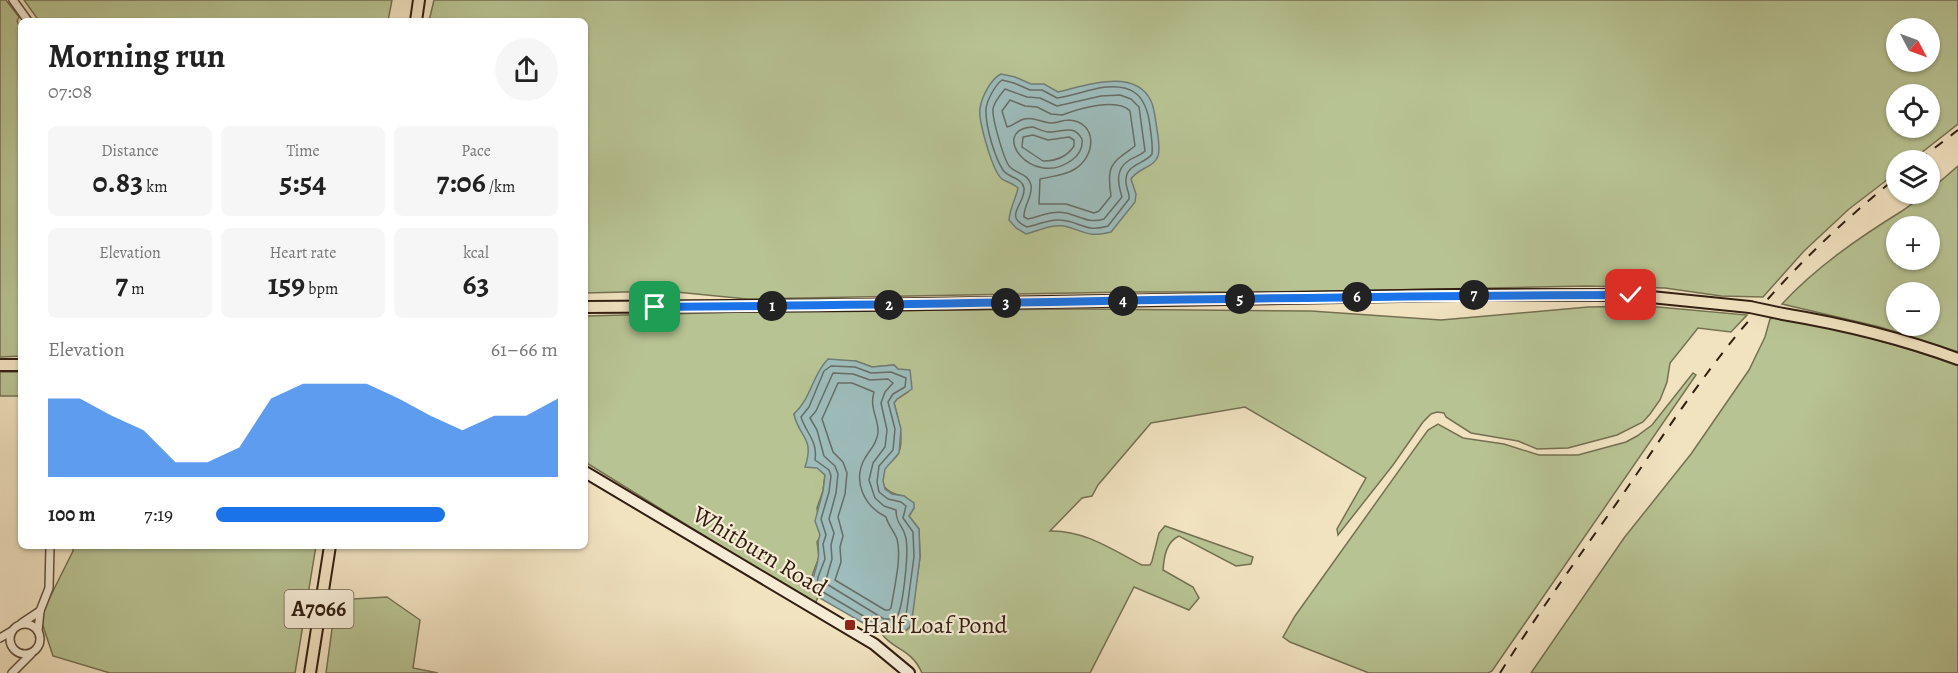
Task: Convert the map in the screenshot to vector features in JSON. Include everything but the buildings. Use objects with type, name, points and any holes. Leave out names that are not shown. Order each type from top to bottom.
[{"type":"main road","points":[[416,18],[419,0]]},
{"type":"main road","points":[[588,308],[866,306],[1458,295],[1631,295],[1750,307],[1832,322],[1893,338],[1958,359]]},
{"type":"main road","points":[[0,365],[18,365]]},
{"type":"main road","name":"Whitburn Road","points":[[588,474],[874,644],[898,661],[909,673]]},
{"type":"main road","name":"A7066","points":[[310,673],[330,549]]},
{"type":"street","points":[[13,0],[26,18]]},
{"type":"street","points":[[13,671],[40,644],[38,631],[40,611],[49,588],[50,549]]},
{"type":"street","points":[[34,651],[25,654],[0,639],[40,611]]},
{"type":"street","points":[[20,624],[31,624],[38,631]]},
{"type":"street","points":[[12,631],[13,671]]},
{"type":"green space","points":[[0,0],[6,0],[19,17],[17,21],[18,356],[0,357]]},
{"type":"green space","points":[[24,0],[392,0],[389,18],[37,18]]},
{"type":"green space","points":[[434,0],[1958,0],[1958,124],[1925,150],[1886,150],[1886,181],[1849,209],[1804,251],[1763,297],[1721,296],[1665,288],[1587,286],[747,299],[666,291],[588,293],[588,18],[430,18]]},
{"type":"green space","points":[[1958,166],[1958,352],[1908,336],[1940,336],[1940,282],[1886,282],[1886,329],[1782,304],[1839,253],[1886,221],[1886,270],[1940,270],[1940,216],[1894,216],[1912,204],[1940,204],[1940,182]]},
{"type":"green space","points":[[1647,306],[1747,315],[1731,332],[1698,328],[1670,363],[1667,382],[1660,400],[1650,414],[1643,422],[1617,435],[1568,448],[1537,449],[1518,441],[1471,433],[1446,417],[1444,413],[1431,414],[1338,535],[1337,529],[1366,478],[1245,407],[1151,423],[1098,485],[1092,496],[1082,498],[1050,531],[1086,537],[1142,565],[1150,565],[1159,533],[1165,526],[1253,557],[1251,564],[1236,566],[1179,536],[1166,550],[1163,570],[1193,587],[1199,598],[1189,610],[1134,587],[1090,673],[922,673],[913,659],[882,634],[891,632],[902,634],[910,627],[920,557],[919,529],[909,516],[914,508],[904,496],[885,488],[882,480],[885,468],[897,456],[901,443],[894,403],[908,392],[894,365],[872,367],[856,361],[812,387],[804,405],[794,414],[815,462],[825,475],[823,491],[817,508],[821,535],[817,542],[819,557],[812,576],[811,587],[818,597],[815,604],[588,464],[588,316],[1085,309],[1311,311],[1441,320],[1588,307]]},
{"type":"green space","points":[[1775,317],[1867,337],[1958,366],[1958,673],[1531,673],[1624,538],[1691,454],[1749,370],[1765,337],[1770,319]]},
{"type":"green space","points":[[0,372],[18,372],[18,396],[0,396]]},
{"type":"green space","points":[[1693,373],[1696,375],[1492,671],[1488,673],[1369,673],[1290,642],[1283,637],[1295,616],[1428,430],[1438,424],[1463,438],[1504,444],[1539,455],[1578,455],[1626,442],[1637,436],[1652,425]]},
{"type":"green space","points":[[73,549],[316,549],[295,673],[110,673],[53,656],[40,617]]},
{"type":"green space","points":[[387,597],[420,620],[413,668],[438,673],[326,673],[336,600]]},
{"type":"water","points":[[1001,74],[1031,84],[1044,84],[1058,92],[1095,83],[1133,84],[1151,101],[1158,140],[1158,156],[1153,163],[1131,179],[1136,194],[1135,202],[1111,232],[1091,234],[1059,226],[1026,234],[1009,220],[1018,188],[1002,179],[998,174],[986,145],[980,114],[985,93],[990,84]]},
{"type":"water","name":"Half Loaf Pond","points":[[828,359],[856,361],[872,367],[894,365],[898,369],[910,370],[912,389],[894,403],[901,429],[899,453],[885,469],[883,481],[885,489],[892,494],[904,496],[914,503],[909,516],[919,529],[920,557],[913,612],[910,626],[902,634],[891,632],[882,634],[818,597],[811,588],[820,535],[815,521],[825,475],[817,468],[805,467],[808,457],[807,443],[794,414],[805,400],[818,372]]},
{"type":"railway","points":[[1932,150],[1958,130]]},
{"type":"railway","points":[[1500,673],[1544,606],[1727,347],[1767,300],[1813,252],[1886,186]]},
{"type":"place","name":"Half Loaf Pond","points":[[850,625]]},
{"type":"route","points":[[655,307],[866,306],[1458,295],[1631,295]]}]
